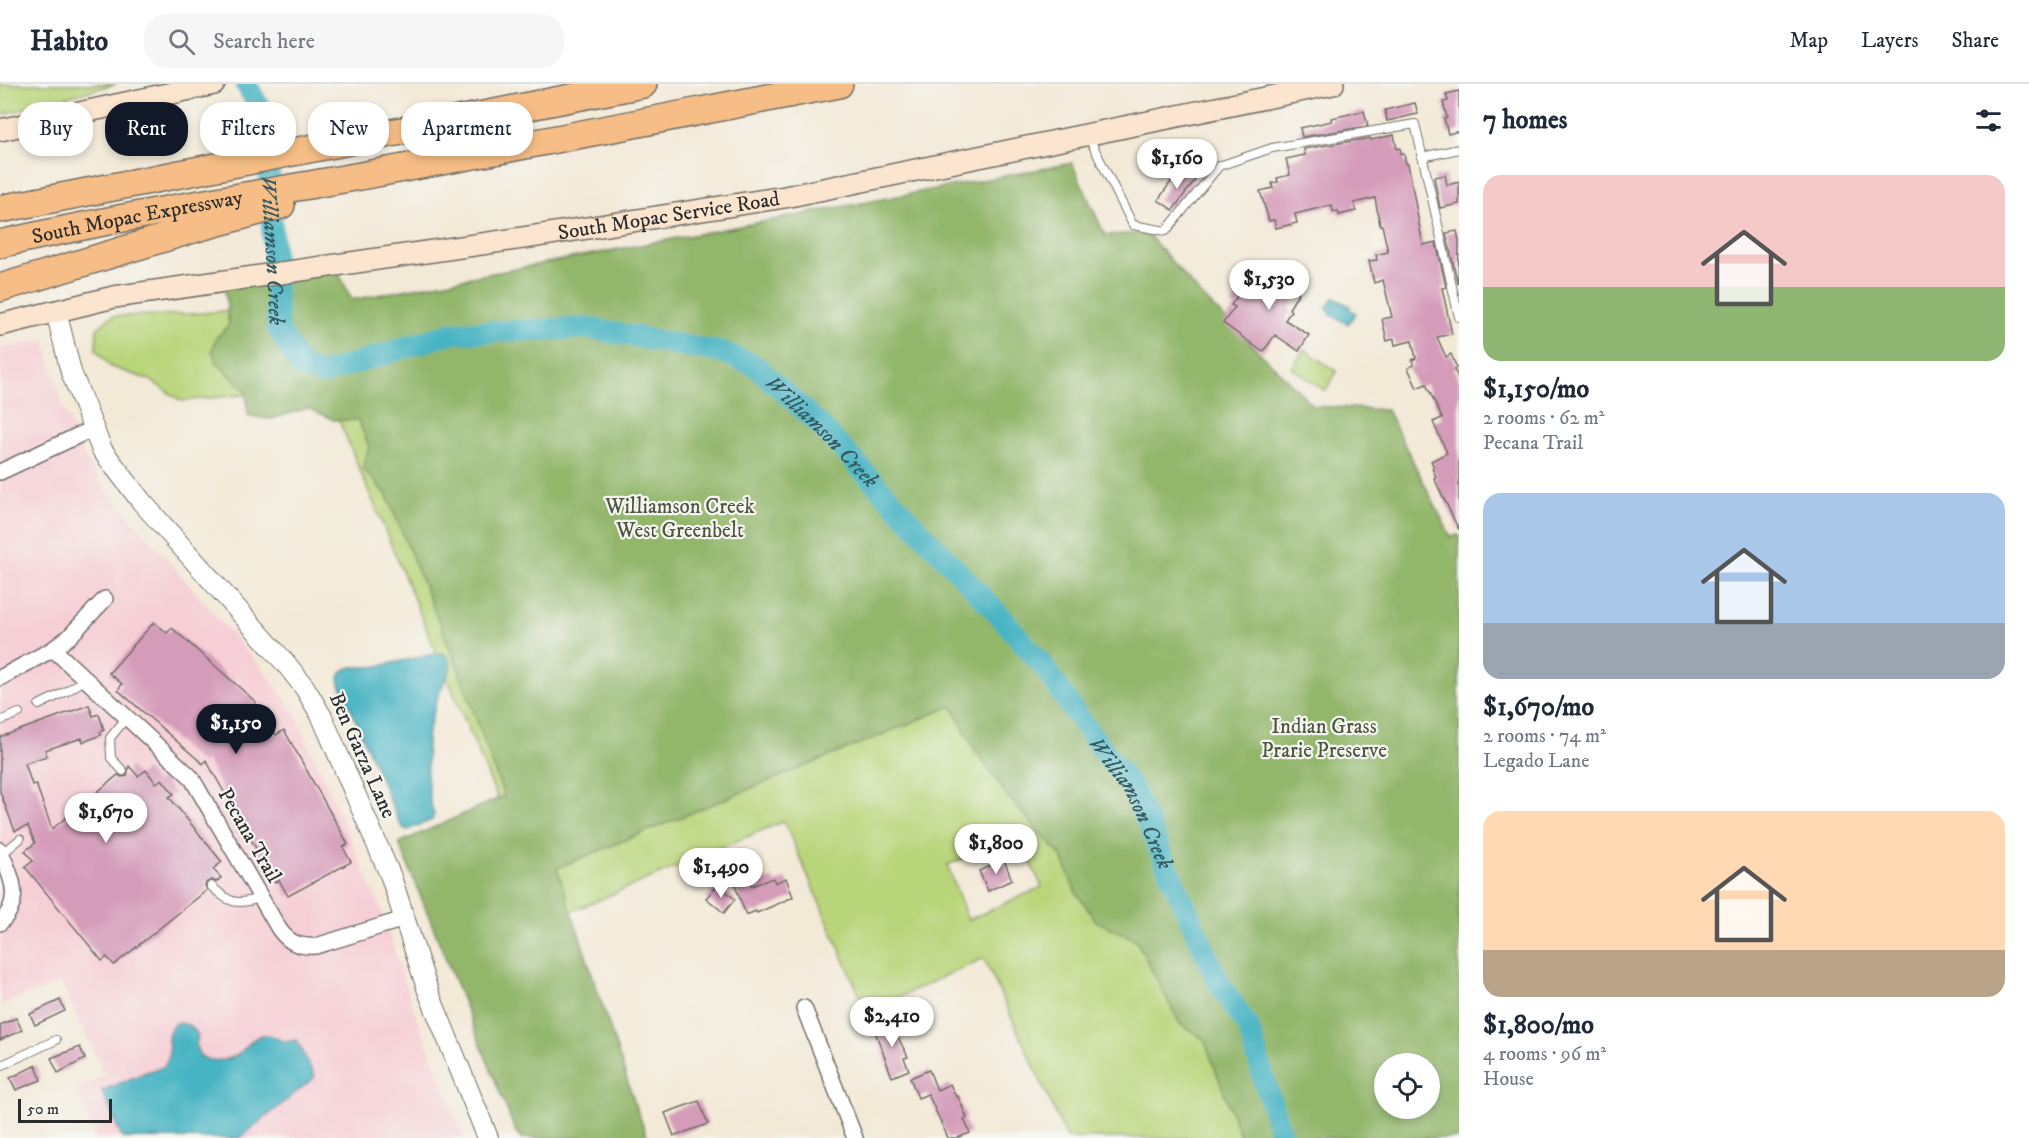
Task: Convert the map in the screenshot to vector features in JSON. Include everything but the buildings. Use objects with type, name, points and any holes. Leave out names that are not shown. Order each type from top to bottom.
[{"type":"highway","name":"South Mopac Expressway","points":[[0,209],[643,84]]},
{"type":"highway","points":[[0,288],[198,215],[326,188],[414,165],[839,84]]},
{"type":"highway","name":"South Mopac Expressway","points":[[0,244],[63,229],[198,215]]},
{"type":"main road","points":[[0,130],[214,84]]},
{"type":"main road","name":"South Mopac Service Road","points":[[0,325],[114,297],[785,197],[1333,84]]},
{"type":"street","name":"Ben Garza Lane","points":[[56,311],[71,372],[102,450],[141,501],[287,665],[305,688],[322,717],[390,877],[428,991],[488,1138]]},
{"type":"street","points":[[0,471],[92,429]]},
{"type":"street","points":[[0,678],[53,649],[69,637],[105,598]]},
{"type":"street","name":"Pecana Trail","points":[[53,649],[191,777],[287,940],[306,946],[316,946],[404,919]]},
{"type":"street","points":[[0,923],[12,907],[14,897],[11,877],[1,852]]},
{"type":"street","points":[[804,1008],[855,1138]]},
{"type":"lane","points":[[1088,136],[1133,225],[1166,231],[1219,166],[1272,148],[1415,124],[1459,317]]},
{"type":"lane","points":[[1422,157],[1459,149]]},
{"type":"lane","points":[[39,705],[86,679]]},
{"type":"lane","points":[[0,721],[19,713]]},
{"type":"lane","points":[[123,771],[111,758],[110,738],[127,717]]},
{"type":"lane","points":[[1,852],[20,839]]},
{"type":"lane","points":[[211,886],[227,900],[244,903],[261,898]]},
{"type":"lane","points":[[0,1066],[56,1040]]},
{"type":"shaded area","points":[[45,340],[62,403],[85,458],[105,488],[265,672],[295,713],[382,911],[413,1008],[464,1138],[96,1138],[76,1089],[105,1075],[61,982],[0,1005],[0,348]]},
{"type":"green space","points":[[0,84],[116,84],[49,102],[18,102],[18,110],[0,115]]},
{"type":"green space","name":"Indian Grass Prarie Preserve","points":[[1072,163],[1105,235],[1147,233],[1201,295],[1314,406],[1387,410],[1451,537],[1459,535],[1459,1138],[1241,1138],[1204,1039],[1180,1024],[1136,940],[1096,921],[1075,891],[1062,857],[1008,797],[973,747],[952,706],[557,868],[648,1138],[521,1138],[516,1132],[399,843],[504,796],[458,668],[386,494],[363,469],[369,446],[358,420],[334,420],[308,408],[272,419],[248,416],[246,391],[217,363],[212,351],[216,338],[229,325],[224,281],[335,265],[352,300]]},
{"type":"green space","name":"Williamson Creek West Greenbelt","points":[[953,186],[1252,1138],[1067,1138],[984,958],[867,1012],[784,821],[571,912],[556,868],[531,878],[325,387],[181,401],[150,380],[111,367],[96,349],[97,329],[112,316],[190,314],[351,300]],"holes":[[[1018,837],[1042,887],[968,920],[947,865]]]},
{"type":"green space","points":[[1304,349],[1337,372],[1325,391],[1292,368]]},
{"type":"water","points":[[1334,298],[1350,306],[1349,309],[1356,313],[1348,324],[1331,315],[1332,313],[1326,308]]},
{"type":"water","points":[[439,653],[446,655],[451,668],[438,696],[427,736],[427,775],[434,814],[432,820],[408,830],[403,828],[399,822],[339,677],[343,670],[352,667],[373,667]]},
{"type":"water","points":[[176,1023],[192,1027],[198,1036],[196,1045],[198,1052],[202,1057],[215,1061],[237,1055],[254,1039],[262,1035],[271,1035],[286,1042],[297,1040],[315,1077],[240,1138],[122,1138],[102,1091],[163,1067],[169,1054],[168,1034]]},
{"type":"waterway","name":"Williamson Creek","points":[[246,84],[266,118],[278,329],[301,366],[322,374],[451,333],[588,328],[725,353],[756,366],[820,425],[1002,618],[1045,668],[1075,713],[1132,788],[1220,985],[1248,1026],[1282,1138]]}]
